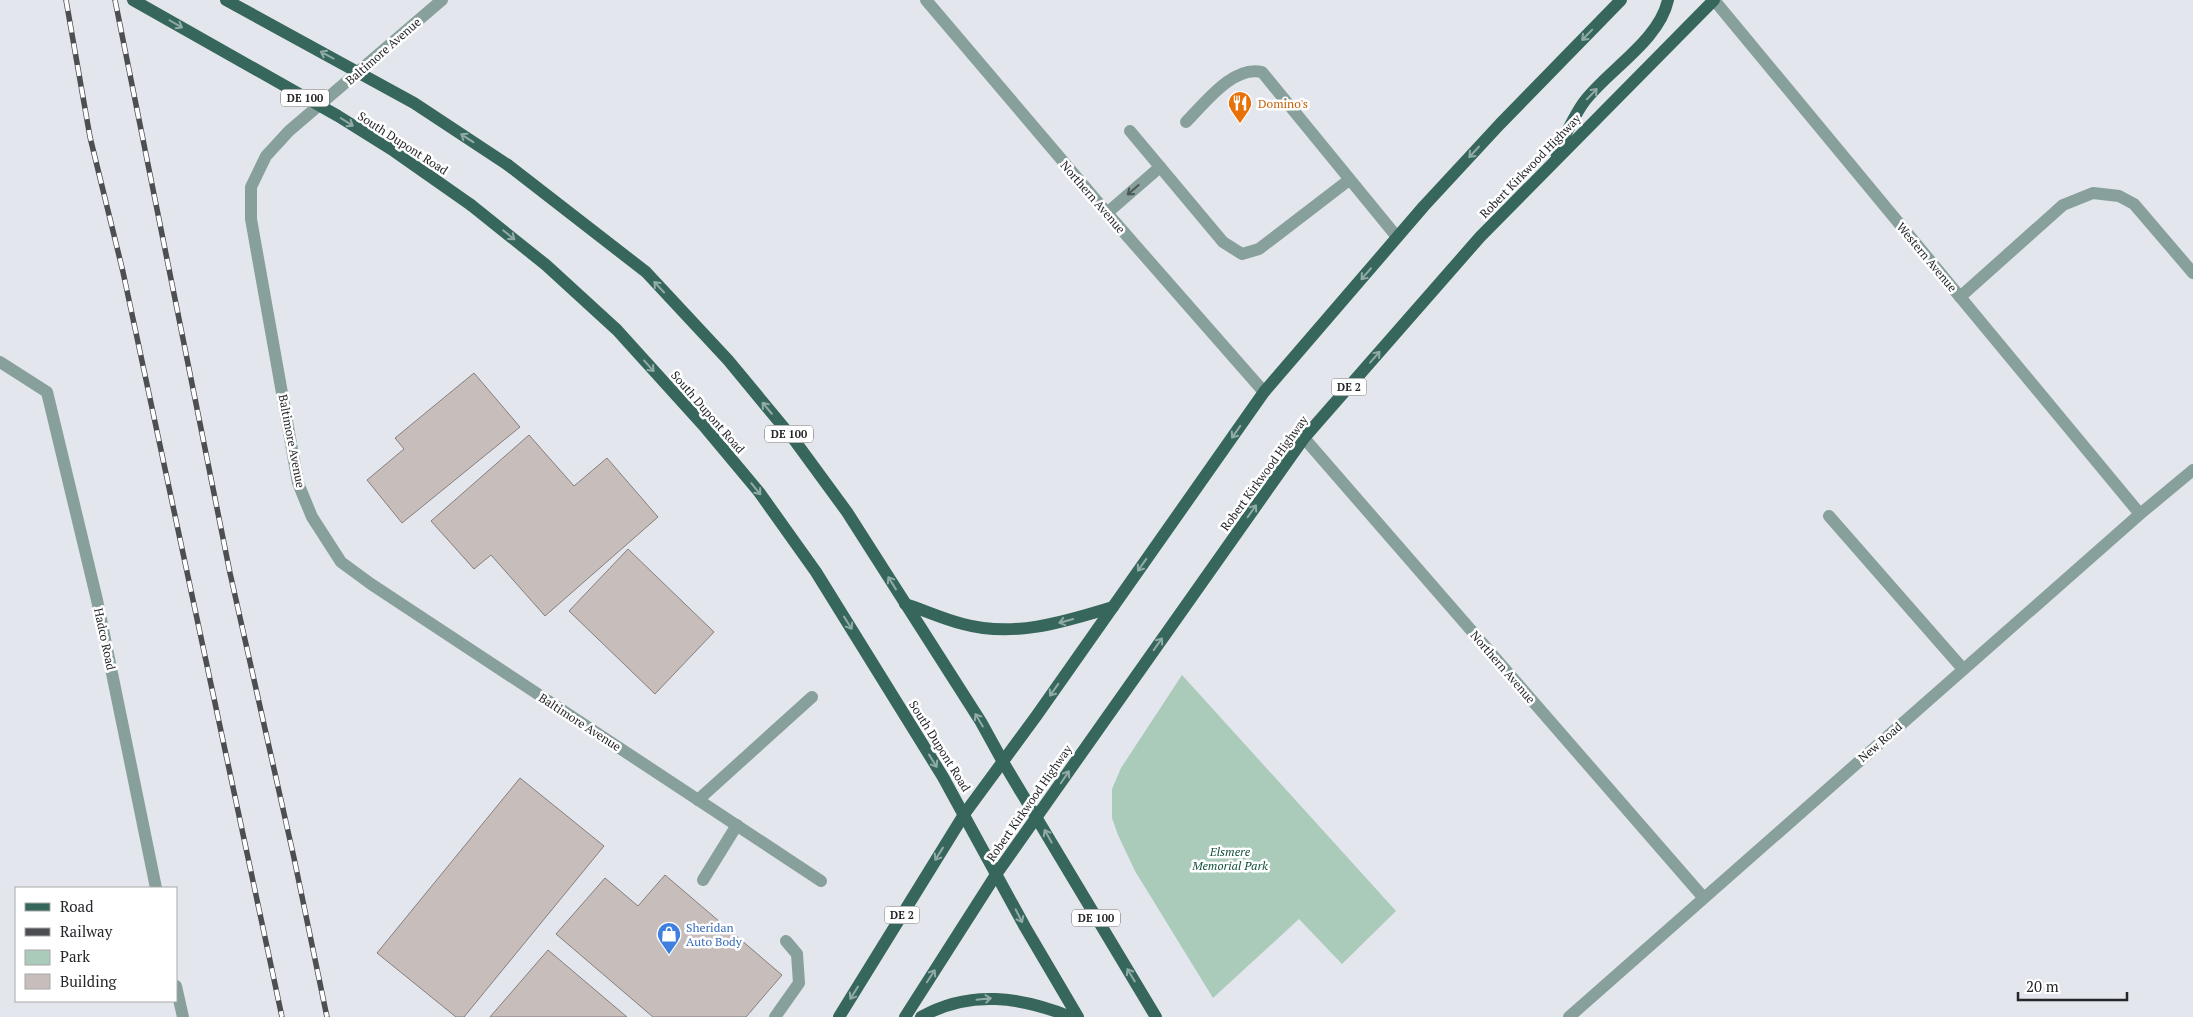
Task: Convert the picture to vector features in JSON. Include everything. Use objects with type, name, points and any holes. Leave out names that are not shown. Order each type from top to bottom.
[{"type":"main road","name":"South Dupont Road","points":[[133,0],[338,116],[394,151],[471,205],[546,265],[617,330],[703,425],[760,492],[816,572],[965,813],[1025,928],[1078,1017]]},
{"type":"main road","name":"DE 100","points":[[226,0],[414,103],[508,165],[646,272],[728,360],[795,441],[847,512],[981,722],[1070,876],[1156,1017]]},
{"type":"main road","name":"DE 2","points":[[839,1017],[965,813],[1264,392],[1397,237],[1500,124],[1620,0]]},
{"type":"main road","points":[[1549,166],[1584,102],[1640,45],[1665,14],[1668,0]]},
{"type":"main road","name":"Robert Kirkwood Highway","points":[[905,1017],[997,872],[1304,438],[1480,237],[1714,0]]},
{"type":"main road","points":[[905,604],[964,624],[1007,630],[1054,624],[1113,607]]},
{"type":"main road","points":[[921,1017],[932,1011],[964,1001],[995,998],[1050,1008],[1071,1017]]},
{"type":"street","name":"Baltimore Avenue","points":[[442,0],[289,131],[266,156],[251,187],[250,219],[298,483],[312,517],[341,562],[371,584],[821,881]]},
{"type":"street","name":"Northern Avenue","points":[[926,0],[1106,214],[1264,392]]},
{"type":"street","name":"Western Avenue","points":[[1714,0],[2140,514]]},
{"type":"street","points":[[1186,122],[1230,80],[1244,72],[1254,70],[1262,72],[1397,237]]},
{"type":"street","points":[[1130,132],[1223,242],[1242,254],[1259,249],[1349,180]]},
{"type":"street","points":[[1106,214],[1160,167]]},
{"type":"street","points":[[1960,297],[2063,205],[2093,193],[2119,196],[2134,204],[2193,273]]},
{"type":"street","name":"Hadco Road","points":[[0,362],[47,392],[96,600],[156,887]]},
{"type":"street","name":"Northern Avenue","points":[[1304,438],[1703,897]]},
{"type":"street","name":"New Road","points":[[1569,1017],[1963,669],[2193,470]]},
{"type":"street","points":[[1829,516],[1963,669]]},
{"type":"street","points":[[698,800],[812,697]]},
{"type":"street","points":[[702,880],[737,826]]},
{"type":"street","points":[[775,1017],[799,983],[797,954],[786,941]]},
{"type":"street","points":[[178,995],[183,1017]]},
{"type":"green space","name":"Elsmere Memorial Park","points":[[1182,675],[1396,911],[1342,964],[1299,919],[1213,998],[1135,871],[1112,818],[1112,789],[1121,768]]},
{"type":"building","points":[[474,373],[520,427],[402,523],[367,480],[404,449],[395,438]]},
{"type":"building","points":[[529,435],[574,486],[607,458],[658,517],[545,616],[491,555],[474,569],[431,521]]},
{"type":"building","points":[[628,549],[714,632],[655,694],[569,611]]},
{"type":"building","points":[[520,778],[604,846],[464,1017],[456,1017],[377,953]]},
{"type":"building","name":"Sheridan Auto Body","points":[[665,875],[782,975],[746,1017],[653,1017],[556,934],[605,878],[638,906]]},
{"type":"building","points":[[548,950],[627,1017],[490,1017]]},
{"type":"railway","points":[[66,0],[90,137],[123,272],[282,1017]]},
{"type":"railway","points":[[115,0],[230,573],[294,858],[327,1017]]},
{"type":"place","name":"Domino's","points":[[1240,124]]},
{"type":"place","name":"Sheridan Auto Body","points":[[669,955]]}]
